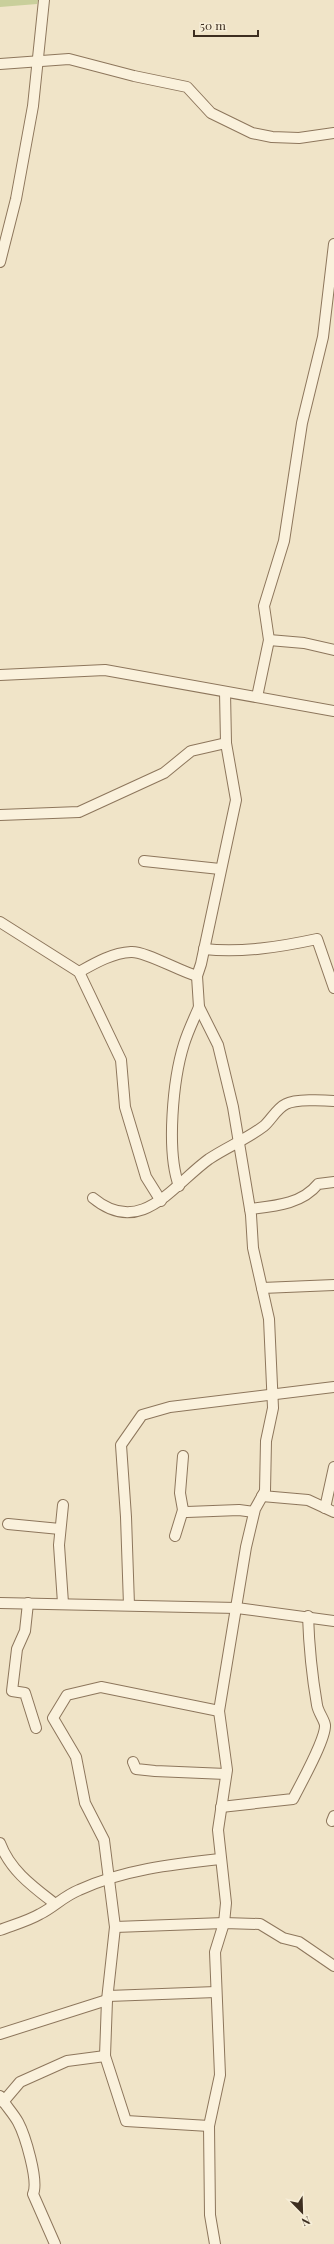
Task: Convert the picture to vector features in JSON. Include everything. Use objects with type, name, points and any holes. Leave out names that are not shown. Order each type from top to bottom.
[{"type":"street","points":[[0,262],[25,153],[38,61],[44,0]]},
{"type":"street","points":[[0,64],[69,59],[187,87],[211,113],[252,132],[272,136],[299,138],[334,133]]},
{"type":"street","points":[[257,697],[269,640],[264,606],[284,540],[302,423],[323,337],[334,244]]},
{"type":"street","points":[[269,640],[304,643],[334,650]]},
{"type":"street","points":[[0,675],[105,670],[334,711]]},
{"type":"street","points":[[215,2244],[210,2215],[209,2126],[220,2076],[215,1952],[224,1923],[226,1903],[218,1830],[226,1774],[219,1711],[246,1547],[254,1512],[265,1491],[266,1441],[273,1408],[269,1320],[253,1248],[250,1209],[240,1141],[218,1045],[199,1007],[197,976],[236,800],[226,743],[225,692]]},
{"type":"street","points":[[0,815],[80,812],[164,773],[191,751],[226,743]]},
{"type":"street","points":[[144,861],[220,869]]},
{"type":"street","points":[[0,922],[79,972],[121,1060],[125,1107],[146,1177],[160,1201]]},
{"type":"street","points":[[204,949],[225,951],[267,948],[317,939],[334,988]]},
{"type":"street","points":[[79,972],[105,958],[132,952],[153,958],[181,972],[197,976]]},
{"type":"street","points":[[179,1186],[175,1176],[172,1141],[176,1080],[184,1045],[199,1007]]},
{"type":"street","points":[[93,1198],[102,1206],[118,1212],[141,1210],[160,1201],[208,1160],[263,1126],[286,1104],[321,1100],[334,1101]]},
{"type":"street","points":[[250,1209],[286,1204],[311,1194],[318,1184],[334,1182]]},
{"type":"street","points":[[262,1288],[334,1285]]},
{"type":"street","points":[[129,1605],[126,1517],[121,1445],[142,1414],[170,1407],[334,1387]]},
{"type":"street","points":[[175,1536],[183,1510],[180,1493],[183,1456]]},
{"type":"street","points":[[262,1496],[308,1500],[329,1510],[334,1467]]},
{"type":"street","points":[[63,1505],[59,1545],[63,1603]]},
{"type":"street","points":[[183,1510],[187,1512],[240,1510],[254,1512]]},
{"type":"street","points":[[8,1524],[60,1529]]},
{"type":"street","points":[[0,1603],[63,1603],[236,1608],[308,1616],[334,1621]]},
{"type":"street","points":[[28,1603],[25,1631],[17,1649],[12,1691],[26,1693],[34,1730],[53,1718],[67,1695],[101,1687],[219,1711]]},
{"type":"street","points":[[221,1807],[293,1799],[319,1745],[325,1726],[316,1701],[309,1651],[308,1616]]},
{"type":"street","points":[[53,1718],[76,1757],[85,1803],[104,1840],[115,1927],[108,1998],[105,2056],[126,2122],[209,2126]]},
{"type":"street","points":[[133,1762],[136,1769],[155,1772],[226,1774]]},
{"type":"street","points":[[1,1847],[8,1862],[29,1883],[54,1903]]},
{"type":"street","points":[[0,1930],[41,1914],[54,1903],[79,1889],[109,1879],[176,1864],[220,1859]]},
{"type":"street","points":[[115,1927],[224,1923],[260,1924],[282,1938],[299,1942],[334,1966]]},
{"type":"street","points":[[0,2034],[108,1998],[216,1992]]},
{"type":"street","points":[[55,2244],[33,2194],[36,2188],[35,2173],[18,2122],[2,2099],[20,2082],[67,2061],[105,2056]]},
{"type":"green space","points":[[0,0],[38,0],[37,4],[0,7]]}]
